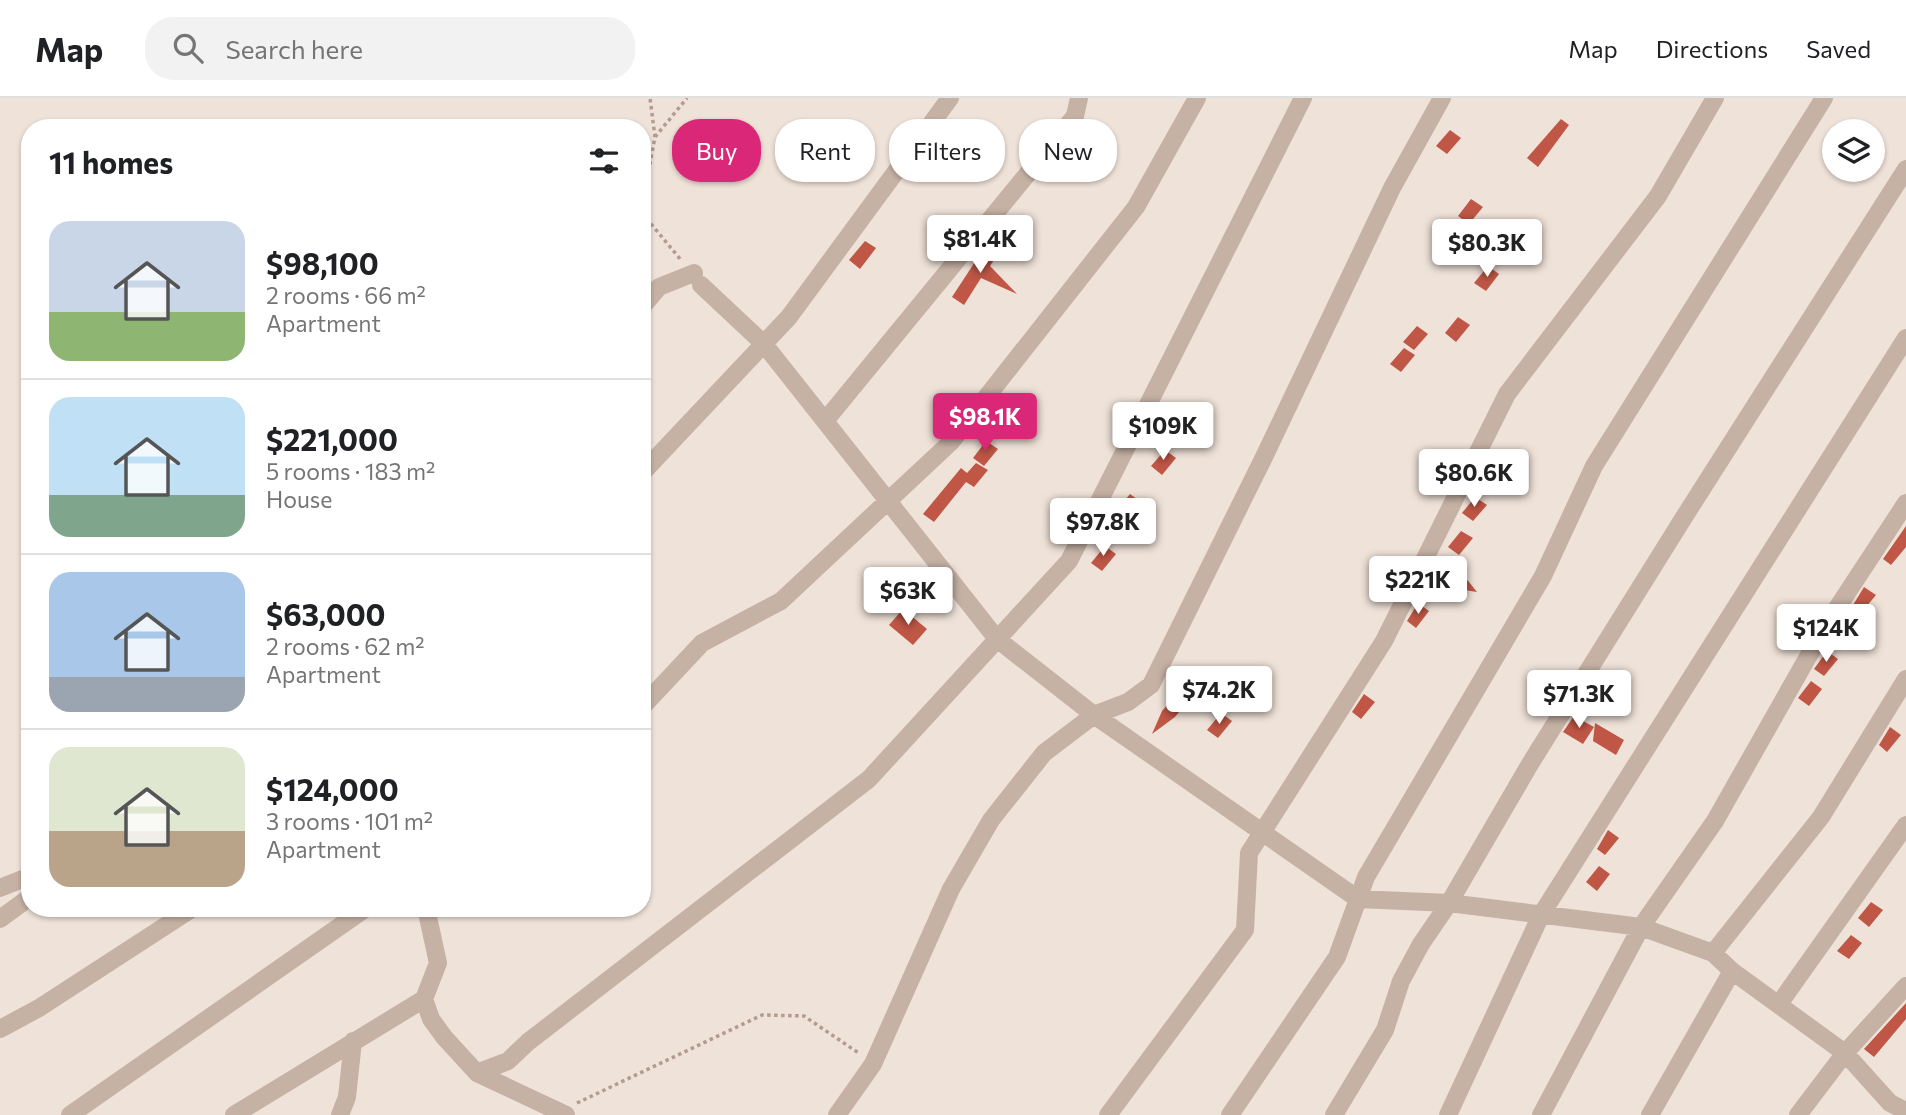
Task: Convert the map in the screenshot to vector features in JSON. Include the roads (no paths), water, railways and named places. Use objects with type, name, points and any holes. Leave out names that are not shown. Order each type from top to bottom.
[{"type":"street","points":[[651,463],[789,317],[950,98]]},
{"type":"street","points":[[825,421],[1075,116],[1079,98]]},
{"type":"street","points":[[651,697],[702,643],[781,601],[951,442],[1136,207],[1197,98]]},
{"type":"street","points":[[477,1073],[508,1061],[538,1034],[869,779],[1069,561],[1303,98]]},
{"type":"street","points":[[836,1115],[873,1064],[951,890],[991,820],[1044,753],[1094,715],[1128,702],[1151,685],[1167,659],[1392,188],[1442,98]]},
{"type":"street","points":[[1108,1115],[1245,930],[1249,853],[1384,641],[1507,394],[1658,197],[1715,98]]},
{"type":"street","points":[[1230,1115],[1337,957],[1367,877],[1435,756],[1543,576],[1594,466],[1824,98]]},
{"type":"street","points":[[1334,1115],[1385,1030],[1401,981],[1530,764],[1664,548],[1906,169]]},
{"type":"street","points":[[651,296],[659,287],[695,277],[764,344],[997,639],[1094,715],[1264,831],[1358,900],[1449,903],[1641,928],[1713,953],[1732,971],[1845,1053],[1893,1110]]},
{"type":"street","points":[[1448,1115],[1541,915],[1906,338]]},
{"type":"street","points":[[1541,1115],[1641,928],[1715,821],[1826,625],[1906,503]]},
{"type":"street","points":[[1713,953],[1821,817],[1906,679]]},
{"type":"street","points":[[1779,1004],[1906,825]]},
{"type":"street","points":[[0,888],[21,880]]},
{"type":"street","points":[[0,919],[21,904]]},
{"type":"street","points":[[0,1029],[39,1008],[179,917]]},
{"type":"street","points":[[69,1115],[353,917]]},
{"type":"street","points":[[234,1115],[424,999],[438,963],[428,917]]},
{"type":"street","points":[[1650,1115],[1732,971]]},
{"type":"street","points":[[1798,1115],[1845,1053],[1906,986]]},
{"type":"street","points":[[424,999],[431,1019],[477,1073],[563,1113]]},
{"type":"street","points":[[340,1115],[347,1097],[353,1041]]}]
